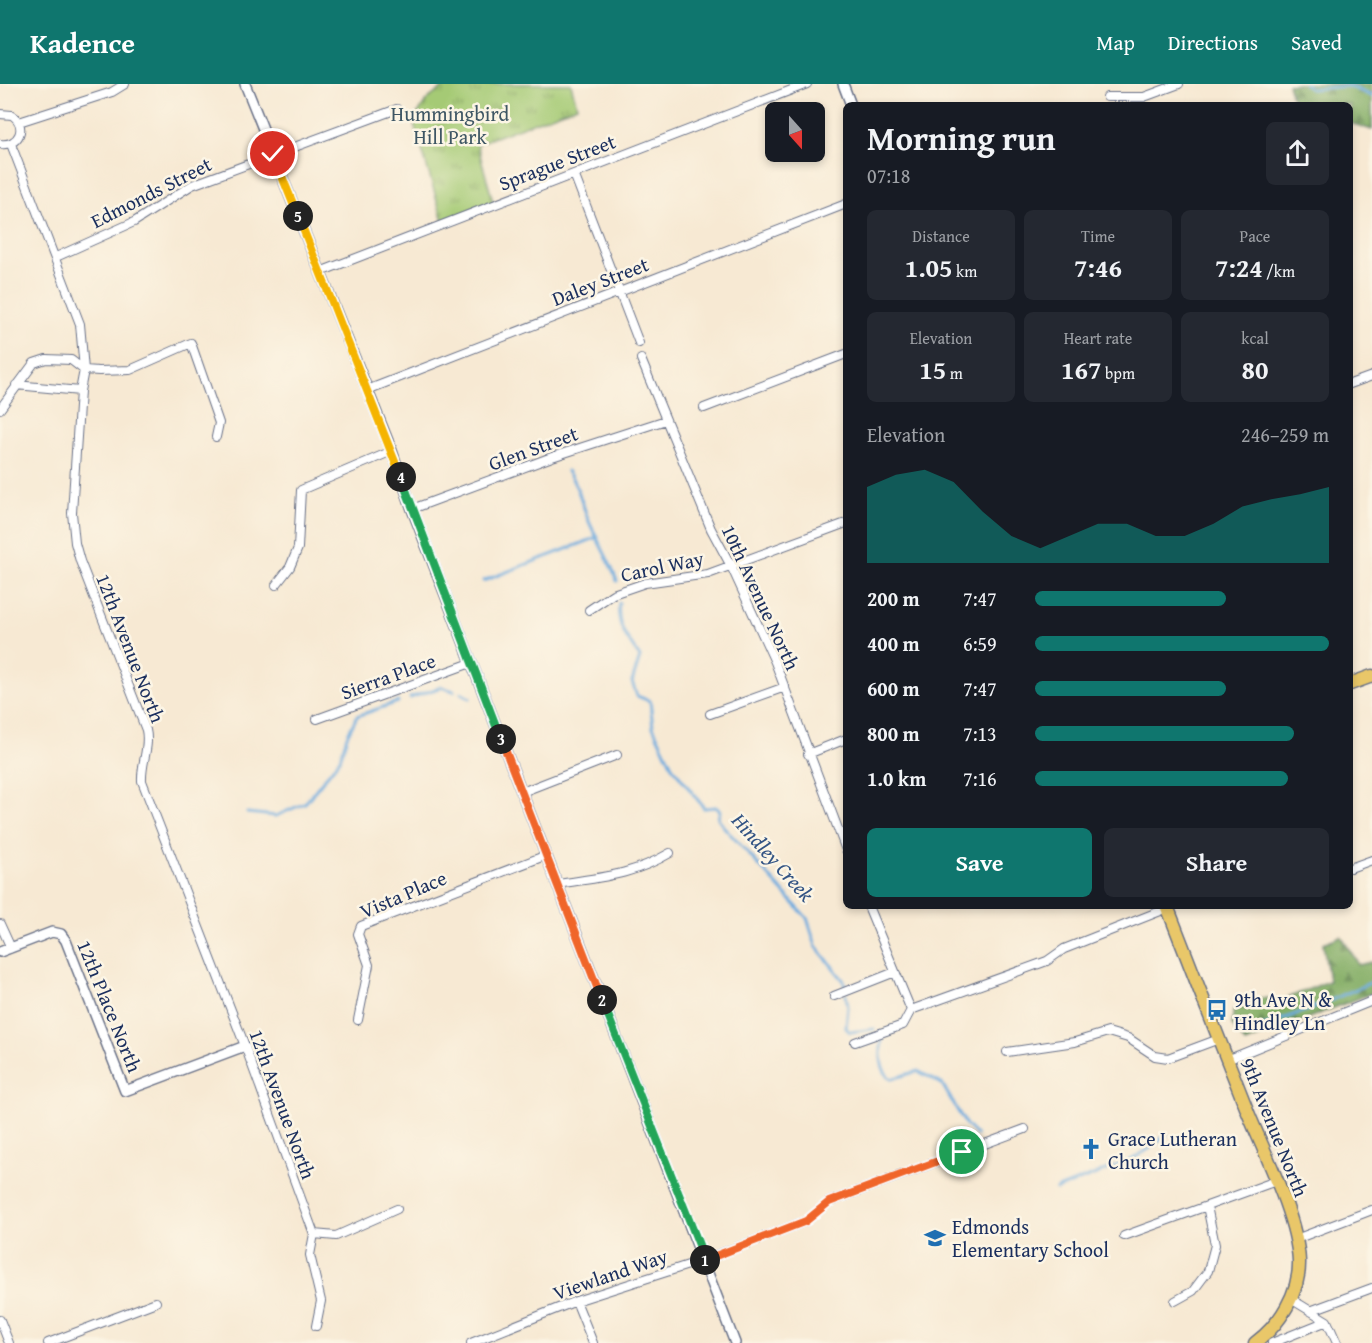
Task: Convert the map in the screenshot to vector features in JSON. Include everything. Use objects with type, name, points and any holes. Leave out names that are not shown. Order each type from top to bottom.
[{"type":"main road","points":[[1353,683],[1372,676]]},
{"type":"main road","name":"9th Avenue North","points":[[1168,909],[1276,1181],[1296,1239],[1298,1278],[1291,1299],[1282,1314],[1255,1343]]},
{"type":"street","points":[[20,122],[125,84]]},
{"type":"street","points":[[245,84],[392,451],[471,663],[735,1343]]},
{"type":"street","name":"Sprague Street","points":[[320,272],[807,84]]},
{"type":"street","points":[[843,84],[850,102]]},
{"type":"street","points":[[1107,97],[1145,101],[1179,84]]},
{"type":"street","name":"Edmonds Street","points":[[56,257],[134,222],[192,185],[397,109]]},
{"type":"street","points":[[0,114],[12,115],[20,122],[21,132],[11,144],[0,144]]},
{"type":"street","name":"12th Avenue North","points":[[11,144],[80,324],[84,370],[80,391],[72,513],[75,543],[146,730],[148,738],[141,769],[142,781],[245,1046],[314,1234],[310,1256],[321,1301],[316,1326]]},
{"type":"street","points":[[574,174],[639,343]]},
{"type":"street","name":"Daley Street","points":[[367,390],[843,205]]},
{"type":"street","points":[[0,409],[34,363],[46,360],[71,360],[84,370],[130,370],[191,344],[219,423],[216,437]]},
{"type":"street","points":[[704,408],[843,355]]},
{"type":"street","name":"10th Avenue North","points":[[642,359],[711,529],[731,567],[785,687],[808,754],[843,842]]},
{"type":"street","points":[[1353,383],[1372,376]]},
{"type":"street","points":[[16,385],[80,391]]},
{"type":"street","name":"Glen Street","points":[[412,509],[552,457],[666,420]]},
{"type":"street","points":[[276,585],[290,567],[298,548],[301,490],[392,451]]},
{"type":"street","name":"Carol Way","points":[[589,610],[613,594],[645,583],[708,574],[843,524]]},
{"type":"street","name":"Sierra Place","points":[[317,720],[471,663]]},
{"type":"street","points":[[710,714],[785,687]]},
{"type":"street","points":[[808,754],[843,740]]},
{"type":"street","points":[[522,792],[617,755]]},
{"type":"street","points":[[558,884],[627,873],[650,865],[670,853]]},
{"type":"street","name":"Vista Place","points":[[358,1020],[369,965],[358,934],[361,927],[547,855]]},
{"type":"street","points":[[1353,867],[1372,860]]},
{"type":"street","points":[[869,909],[911,1010]]},
{"type":"street","points":[[855,1042],[903,1025],[911,1010],[1047,961],[1064,949],[1162,909]]},
{"type":"street","points":[[0,924],[11,948],[0,952]]},
{"type":"street","name":"12th Place North","points":[[11,948],[52,932],[61,934],[66,941],[125,1091],[245,1046]]},
{"type":"street","points":[[834,996],[895,972]]},
{"type":"street","points":[[1227,1059],[1372,1001]]},
{"type":"street","points":[[1007,1052],[1075,1042],[1108,1032],[1128,1038],[1155,1056],[1168,1058],[1219,1039]]},
{"type":"street","name":"Viewland Way","points":[[471,1343],[576,1301],[704,1260],[806,1221],[829,1202],[1025,1129]]},
{"type":"street","points":[[1124,1236],[1276,1181]]},
{"type":"street","points":[[1175,1301],[1193,1291],[1208,1271],[1215,1245],[1207,1206]]},
{"type":"street","points":[[314,1234],[336,1236],[397,1209]]},
{"type":"street","points":[[1296,1239],[1372,1210]]},
{"type":"street","points":[[1310,1311],[1372,1287]]},
{"type":"street","points":[[1291,1299],[1327,1321],[1337,1343]]},
{"type":"street","points":[[576,1301],[593,1343]]},
{"type":"street","points":[[48,1343],[156,1302]]},
{"type":"street","points":[[0,1320],[9,1343]]},
{"type":"street","points":[[1272,1343],[1327,1321]]},
{"type":"green space","name":"Hummingbird Hill Park","points":[[448,84],[571,84],[577,106],[477,144],[494,205],[444,224],[413,120],[428,99]]},
{"type":"green space","points":[[1288,84],[1372,84],[1372,130],[1353,124],[1353,102],[1294,102]]},
{"type":"green space","points":[[1341,936],[1359,965],[1372,962],[1372,993],[1245,1043],[1232,1025],[1233,1011],[1258,998],[1285,999],[1329,981],[1323,943]]},
{"type":"waterway","points":[[1305,84],[1311,89],[1349,86],[1372,96]]},
{"type":"waterway","name":"Hindley Creek","points":[[567,471],[575,484],[591,526],[617,581]]},
{"type":"waterway","points":[[483,581],[598,537]]},
{"type":"waterway","name":"Hindley Creek","points":[[619,603],[621,625],[640,657],[632,682],[637,696],[650,701],[653,727],[672,766],[704,808],[716,807],[720,811],[718,818],[723,826],[807,918],[816,946],[844,981],[845,986]]},
{"type":"waterway","name":"Hindley Creek","points":[[410,698],[441,687],[454,691]]},
{"type":"waterway","name":"Hindley Creek","points":[[461,693],[470,698]]},
{"type":"waterway","name":"Hindley Creek","points":[[247,813],[276,816],[305,803],[340,759],[347,736],[357,716],[398,702]]},
{"type":"waterway","name":"Hindley Creek","points":[[1240,1035],[1318,1006],[1372,982]]},
{"type":"waterway","name":"Hindley Creek","points":[[846,995],[848,1007],[846,1028],[850,1032],[874,1029]]},
{"type":"waterway","points":[[882,1039],[882,1066],[887,1075],[891,1079],[918,1071],[942,1084],[966,1125],[976,1135]]},
{"type":"waterway","points":[[1056,1190],[1131,1160],[1167,1134]]},
{"type":"place","name":"9th Ave N & Hindley Ln","points":[[1217,1010]]},
{"type":"place","name":"Grace Lutheran Church","points":[[1091,1149]]},
{"type":"place","name":"Edmonds Elementary School","points":[[935,1238]]},
{"type":"route","points":[[273,154],[392,451],[471,663],[704,1260],[806,1221],[829,1202],[962,1152]]}]
